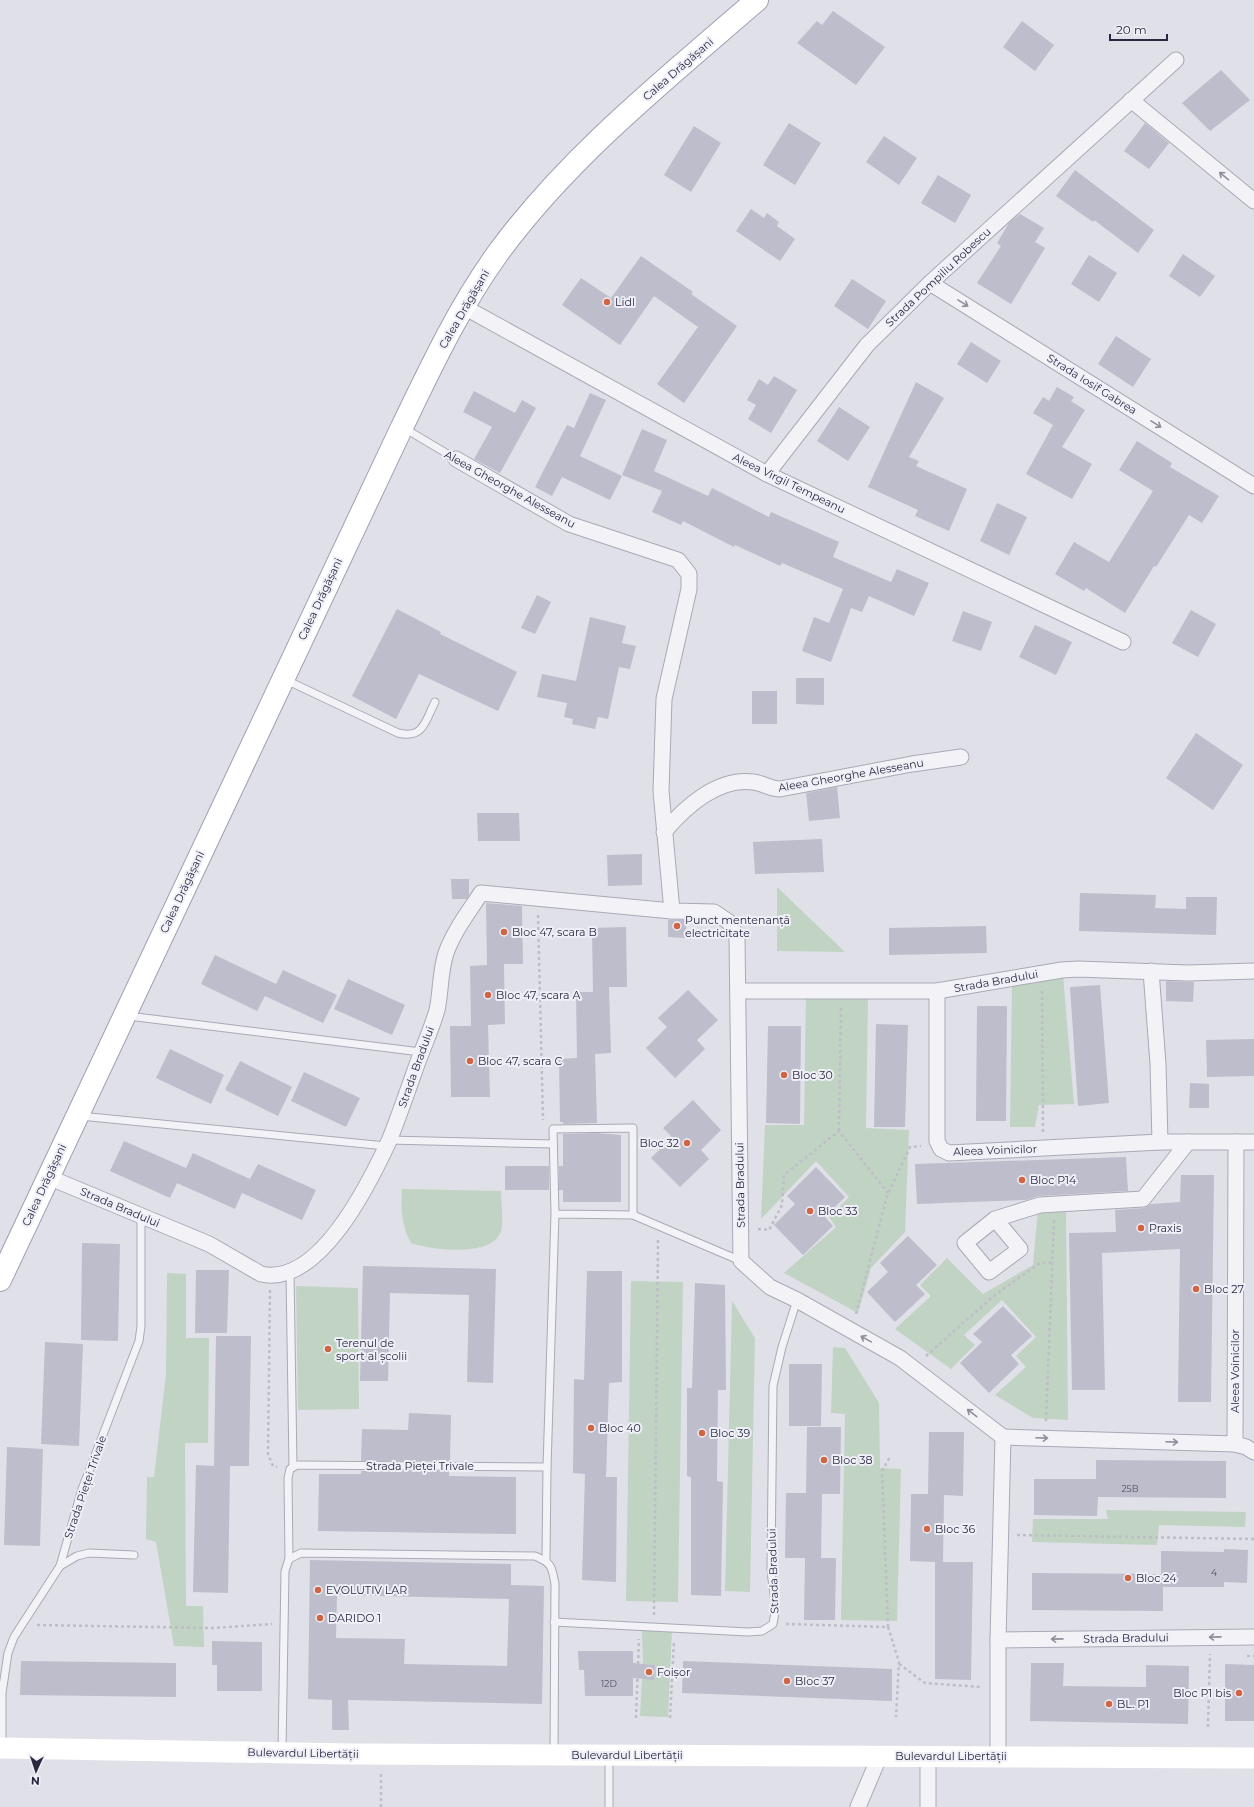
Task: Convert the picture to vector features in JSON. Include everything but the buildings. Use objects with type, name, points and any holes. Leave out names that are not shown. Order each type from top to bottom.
[{"type":"main road","name":"Calea Drăgășani","points":[[0,1280],[402,426],[450,329],[483,274],[517,228],[559,181],[610,129],[757,0]]},
{"type":"main road","name":"Bulevardul Libertății","points":[[1,1748],[609,1755],[1254,1758]]},
{"type":"street","name":"Strada Pompiliu Robescu","points":[[767,474],[867,345],[930,283],[1176,60]]},
{"type":"street","points":[[1131,100],[1254,201]]},
{"type":"street","name":"Strada Iosif Gabrea","points":[[930,283],[1254,486]]},
{"type":"street","name":"Aleea Virgil Tempeanu","points":[[464,307],[767,474],[1123,642]]},
{"type":"street","name":"Aleea Gheorghe Alesseanu","points":[[456,459],[569,524],[678,560],[689,574],[689,589],[664,699],[660,791],[672,911]]},
{"type":"street","name":"Aleea Gheorghe Alesseanu","points":[[664,832],[694,802],[707,793],[741,782],[754,782],[773,789],[780,789],[912,764],[960,757]]},
{"type":"street","name":"Strada Bradului","points":[[48,1176],[208,1244],[261,1274],[270,1276],[290,1272],[302,1266],[324,1248],[361,1195],[387,1143],[437,1010],[446,955],[456,930],[481,894],[672,911],[714,912],[729,922],[737,937],[741,1261]]},
{"type":"street","name":"Strada Bradului","points":[[738,991],[937,991],[1042,973],[1078,970],[1188,973],[1254,971]]},
{"type":"street","points":[[1152,971],[1158,1064],[1160,1142]]},
{"type":"street","name":"Aleea Voinicilor","points":[[937,991],[937,1141],[941,1149],[949,1153],[1160,1142],[1236,1142],[1235,1444]]},
{"type":"street","points":[[995,1220],[1040,1205],[1143,1199],[1188,1142]]},
{"type":"street","points":[[1236,1142],[1254,1142]]},
{"type":"street","points":[[741,1261],[770,1287],[797,1300],[900,1358],[1003,1437],[1235,1444],[1246,1447],[1254,1452]]},
{"type":"street","points":[[998,1756],[998,1640],[1003,1437]]},
{"type":"street","name":"Strada Bradului","points":[[998,1640],[1254,1637]]},
{"type":"street","points":[[858,1807],[880,1756]]},
{"type":"street","points":[[928,1756],[928,1807]]},
{"type":"lane","name":"Aleea Gheorghe Alesseanu","points":[[402,426],[456,459]]},
{"type":"lane","points":[[283,678],[398,733],[406,735],[413,735],[420,731],[435,702]]},
{"type":"lane","points":[[124,1015],[421,1052]]},
{"type":"lane","points":[[77,1116],[387,1143],[553,1144]]},
{"type":"lane","points":[[546,1560],[547,1466],[555,1214],[553,1129],[633,1128],[633,1215]]},
{"type":"lane","points":[[555,1214],[633,1215],[741,1261]]},
{"type":"lane","name":"Strada Pieței Trivale","points":[[1,1748],[4,1673],[14,1637],[60,1566],[82,1489],[139,1341],[141,1326],[141,1216]]},
{"type":"lane","points":[[282,1752],[285,1571],[289,1559],[288,1478],[291,1468],[290,1272]]},
{"type":"lane","name":"Strada Bradului","points":[[554,1622],[748,1632],[762,1631],[773,1624],[776,1611],[776,1594],[772,1584],[771,1568],[773,1386],[782,1347],[797,1300]]},
{"type":"lane","name":"Strada Pieței Trivale","points":[[291,1468],[297,1466],[547,1466]]},
{"type":"lane","points":[[60,1566],[77,1556],[89,1553],[134,1555]]},
{"type":"lane","points":[[289,1559],[301,1553],[535,1556],[546,1560],[552,1567],[555,1584],[554,1754]]},
{"type":"lane","points":[[609,1755],[609,1807]]},
{"type":"path","points":[[538,899],[544,1144]]},
{"type":"path","points":[[1042,973],[1043,1148]]},
{"type":"path","points":[[841,991],[839,1131],[888,1193]]},
{"type":"path","points":[[741,1228],[769,1230],[782,1206],[784,1175],[839,1131]]},
{"type":"path","points":[[854,1320],[888,1193],[910,1146],[938,1144]]},
{"type":"path","points":[[1046,1420],[1055,1204]]},
{"type":"path","points":[[653,1628],[658,1225]]},
{"type":"path","points":[[921,1360],[996,1294],[1040,1263],[1052,1263]]},
{"type":"path","points":[[270,1276],[268,1454],[273,1466],[291,1468]]},
{"type":"path","points":[[890,1457],[882,1471],[888,1627],[899,1663],[896,1717]]},
{"type":"path","points":[[1017,1535],[1254,1539]]},
{"type":"path","points":[[22,1624],[213,1628],[284,1624]]},
{"type":"path","points":[[773,1624],[888,1627]]},
{"type":"path","points":[[636,1718],[640,1627]]},
{"type":"path","points":[[670,1718],[675,1629]]},
{"type":"path","points":[[1208,1727],[1211,1637]]},
{"type":"path","points":[[899,1663],[925,1683],[998,1687]]},
{"type":"path","points":[[381,1753],[381,1807]]},
{"type":"green space","points":[[777,887],[845,952],[777,951]]},
{"type":"green space","points":[[1063,975],[1074,1104],[1039,1105],[1035,1127],[1010,1127],[1012,983]]},
{"type":"green space","points":[[806,995],[868,996],[866,1128],[909,1130],[905,1232],[871,1268],[858,1313],[784,1273],[836,1227],[829,1217],[849,1197],[816,1161],[761,1219],[765,1125],[804,1125]]},
{"type":"green space","points":[[402,1189],[501,1191],[501,1231],[496,1240],[474,1249],[460,1250],[432,1248],[411,1243],[405,1230],[402,1217]]},
{"type":"green space","points":[[1038,1209],[1066,1209],[1068,1420],[1033,1418],[995,1395],[1026,1367],[1016,1356],[1036,1337],[1002,1300],[964,1335],[975,1345],[951,1369],[895,1329],[931,1296],[920,1285],[947,1258],[983,1294],[1033,1265]]},
{"type":"green space","points":[[167,1273],[186,1274],[186,1338],[209,1338],[208,1443],[185,1443],[186,1606],[203,1606],[204,1647],[174,1646],[156,1542],[146,1539],[147,1477],[154,1477],[166,1374]]},
{"type":"green space","points":[[631,1281],[683,1282],[678,1602],[626,1601]]},
{"type":"green space","name":"Terenul de sport al școlii","points":[[296,1286],[358,1288],[359,1409],[298,1410]]},
{"type":"green space","points":[[732,1301],[755,1338],[750,1592],[725,1591]]},
{"type":"green space","points":[[833,1347],[845,1348],[879,1403],[880,1468],[901,1469],[897,1621],[841,1620],[845,1414],[831,1413]]},
{"type":"green space","points":[[1106,1510],[1246,1512],[1245,1527],[1159,1525],[1157,1545],[1032,1542],[1033,1519],[1108,1519]]},
{"type":"green space","points":[[642,1629],[672,1630],[668,1717],[640,1716],[642,1679],[654,1679],[655,1665],[643,1664]]},
{"type":"place","name":"Lidl","points":[[607,302]]},
{"type":"place","name":"Punct mentenanță electricitate","points":[[677,926]]},
{"type":"place","name":"Bloc 47, scara B","points":[[504,932]]},
{"type":"place","name":"Bloc 47, scara A","points":[[488,995]]},
{"type":"place","name":"Bloc 47, scara C","points":[[470,1061]]},
{"type":"place","name":"Bloc 30","points":[[784,1075]]},
{"type":"place","name":"Bloc 32","points":[[687,1143]]},
{"type":"place","name":"Bloc P14","points":[[1022,1180]]},
{"type":"place","name":"Bloc 33","points":[[810,1211]]},
{"type":"place","name":"Praxis","points":[[1141,1228]]},
{"type":"place","name":"Bloc 27","points":[[1196,1289]]},
{"type":"place","name":"Terenul de sport al școlii","points":[[328,1349]]},
{"type":"place","name":"Bloc 40","points":[[591,1428]]},
{"type":"place","name":"Bloc 39","points":[[702,1433]]},
{"type":"place","name":"Bloc 38","points":[[824,1460]]},
{"type":"place","name":"Bloc 36","points":[[927,1529]]},
{"type":"place","name":"Bloc 24","points":[[1128,1578]]},
{"type":"place","name":"EVOLUTIV LAR","points":[[318,1590]]},
{"type":"place","name":"DARIDO 1","points":[[320,1618]]},
{"type":"place","name":"Foișor","points":[[649,1672]]},
{"type":"place","name":"Bloc 37","points":[[787,1681]]},
{"type":"place","name":"Bloc P1 bis","points":[[1239,1693]]},
{"type":"place","name":"BL. P1","points":[[1109,1704]]}]
